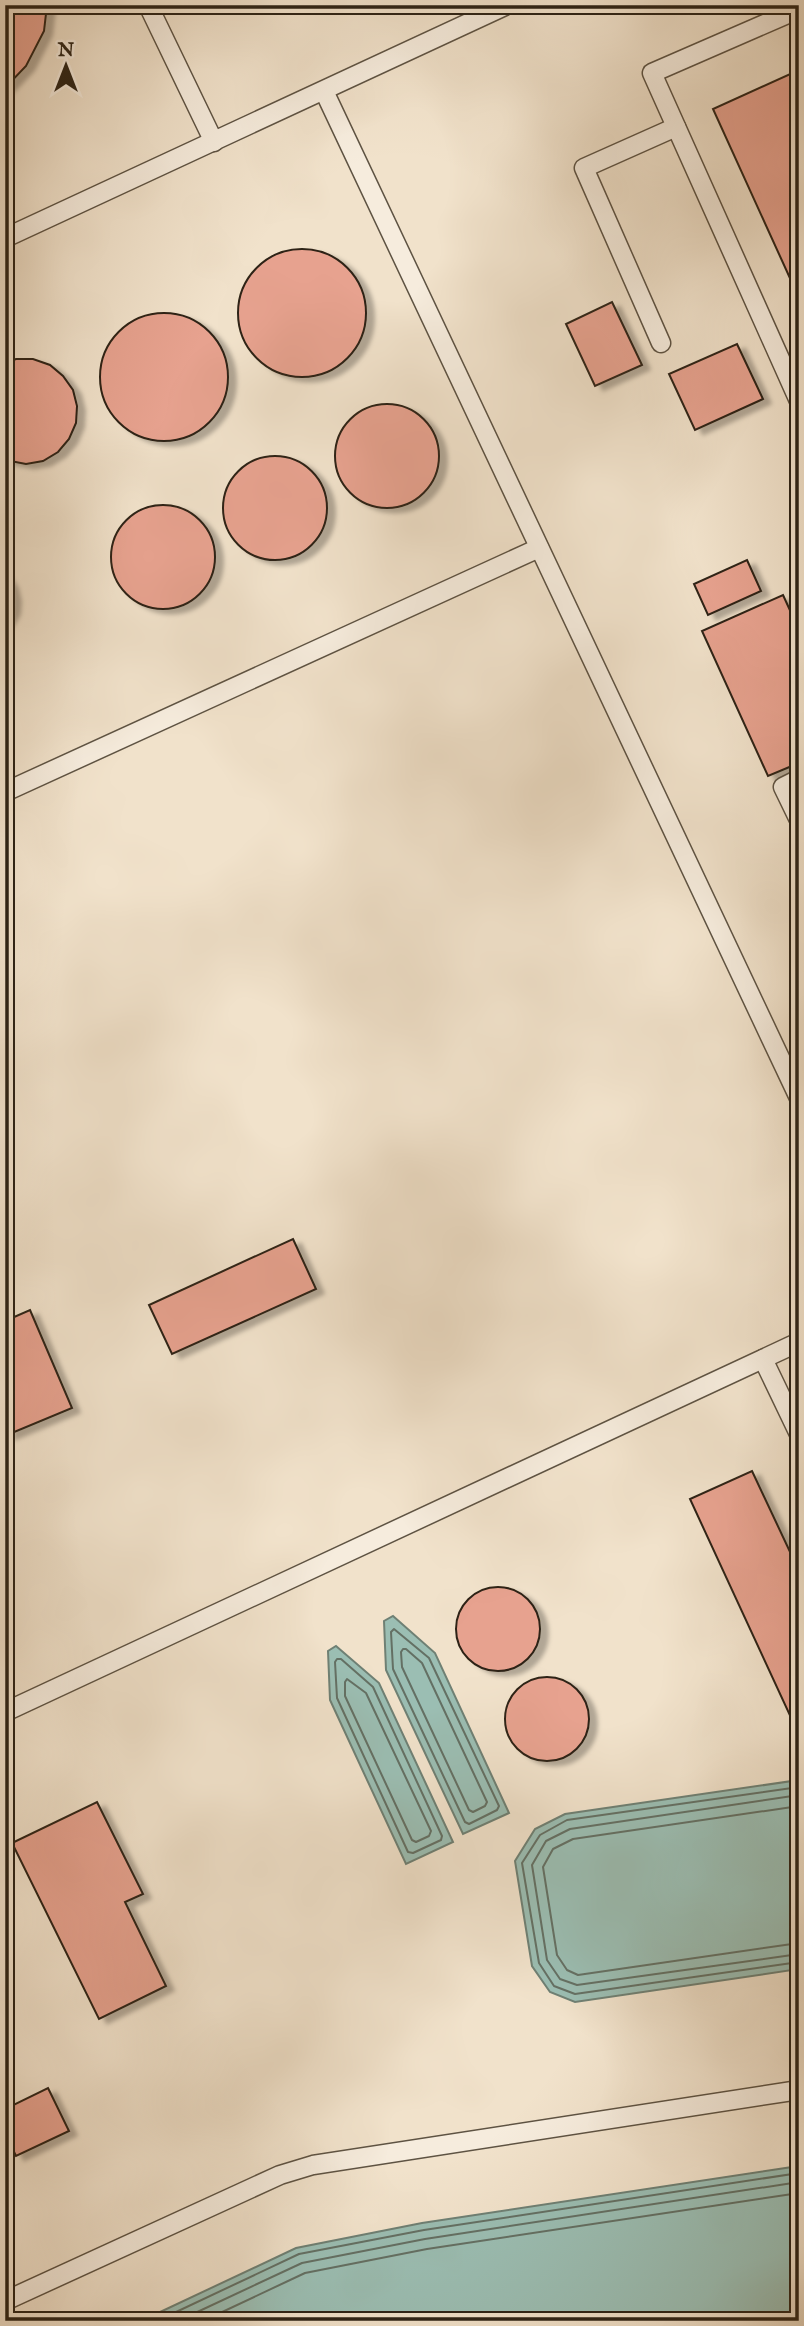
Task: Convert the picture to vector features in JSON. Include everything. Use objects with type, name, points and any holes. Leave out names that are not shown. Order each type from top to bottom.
[{"type":"lane","points":[[148,5],[214,142]]},
{"type":"lane","points":[[5,238],[507,5]]},
{"type":"lane","points":[[799,9],[652,73],[799,401]]},
{"type":"lane","points":[[324,91],[799,1098]]},
{"type":"lane","points":[[661,343],[584,168],[677,127]]},
{"type":"lane","points":[[5,792],[539,548]]},
{"type":"lane","points":[[799,779],[783,787],[799,820]]},
{"type":"lane","points":[[5,1712],[799,1342]]},
{"type":"lane","points":[[763,1359],[799,1434]]},
{"type":"lane","points":[[5,2301],[280,2175],[313,2165],[799,2090]]},
{"type":"water","points":[[393,1616],[435,1653],[509,1813],[463,1834],[386,1670],[384,1621]]},
{"type":"water","points":[[336,1646],[379,1683],[453,1842],[406,1864],[330,1700],[328,1651]]},
{"type":"water","points":[[799,1780],[799,1969],[575,2002],[550,1992],[532,1966],[515,1861],[535,1829],[565,1814]]},
{"type":"water","points":[[799,2166],[799,2321],[141,2321],[296,2248],[422,2223]]},
{"type":"building","points":[[5,5],[47,5],[44,31],[26,66],[5,88]]},
{"type":"building","points":[[799,70],[799,298],[713,109]]},
{"type":"building","points":[[302,249],[327,254],[347,268],[361,288],[366,313],[361,338],[347,358],[327,372],[302,377],[277,372],[257,358],[243,338],[238,313],[243,288],[257,268],[277,254]]},
{"type":"building","points":[[612,302],[642,365],[595,386],[566,324]]},
{"type":"building","points":[[164,313],[189,318],[209,332],[223,352],[228,377],[223,402],[209,422],[189,436],[164,441],[139,436],[119,422],[105,402],[100,377],[105,352],[119,332],[139,318]]},
{"type":"building","points":[[737,344],[763,399],[695,430],[669,374]]},
{"type":"building","points":[[16,359],[33,359],[50,365],[63,376],[73,390],[77,406],[76,423],[69,439],[58,452],[43,461],[26,464],[5,460],[5,363]]},
{"type":"building","points":[[387,404],[407,408],[424,419],[435,436],[439,456],[435,476],[424,493],[407,504],[387,508],[367,504],[350,493],[339,476],[335,456],[339,436],[350,419],[367,408]]},
{"type":"building","points":[[275,456],[295,460],[312,471],[323,488],[327,508],[323,528],[312,545],[295,556],[275,560],[255,556],[238,545],[227,528],[223,508],[227,488],[238,471],[255,460]]},
{"type":"building","points":[[163,505],[183,509],[200,520],[211,537],[215,557],[211,577],[200,594],[183,605],[163,609],[143,605],[126,594],[115,577],[111,557],[115,537],[126,520],[143,509]]},
{"type":"building","points":[[747,560],[761,591],[708,615],[694,584]]},
{"type":"building","points":[[5,576],[13,597],[12,610],[5,622]]},
{"type":"building","points":[[783,595],[799,630],[799,763],[768,776],[702,631]]},
{"type":"building","points":[[293,1239],[316,1289],[172,1354],[149,1305]]},
{"type":"building","points":[[30,1310],[72,1408],[7,1435],[5,1321]]},
{"type":"building","points":[[752,1471],[799,1571],[799,1719],[793,1722],[690,1499]]},
{"type":"building","points":[[498,1587],[521,1594],[533,1606],[540,1629],[533,1652],[521,1664],[498,1671],[475,1664],[463,1652],[456,1629],[463,1606],[475,1594]]},
{"type":"building","points":[[547,1677],[563,1680],[582,1696],[589,1719],[586,1735],[570,1754],[547,1761],[531,1758],[512,1742],[505,1719],[508,1703],[524,1684]]},
{"type":"building","points":[[97,1802],[143,1894],[125,1902],[166,1986],[99,2019],[12,1843]]},
{"type":"building","points":[[48,2088],[69,2131],[16,2156],[5,2133],[5,2109]]}]
